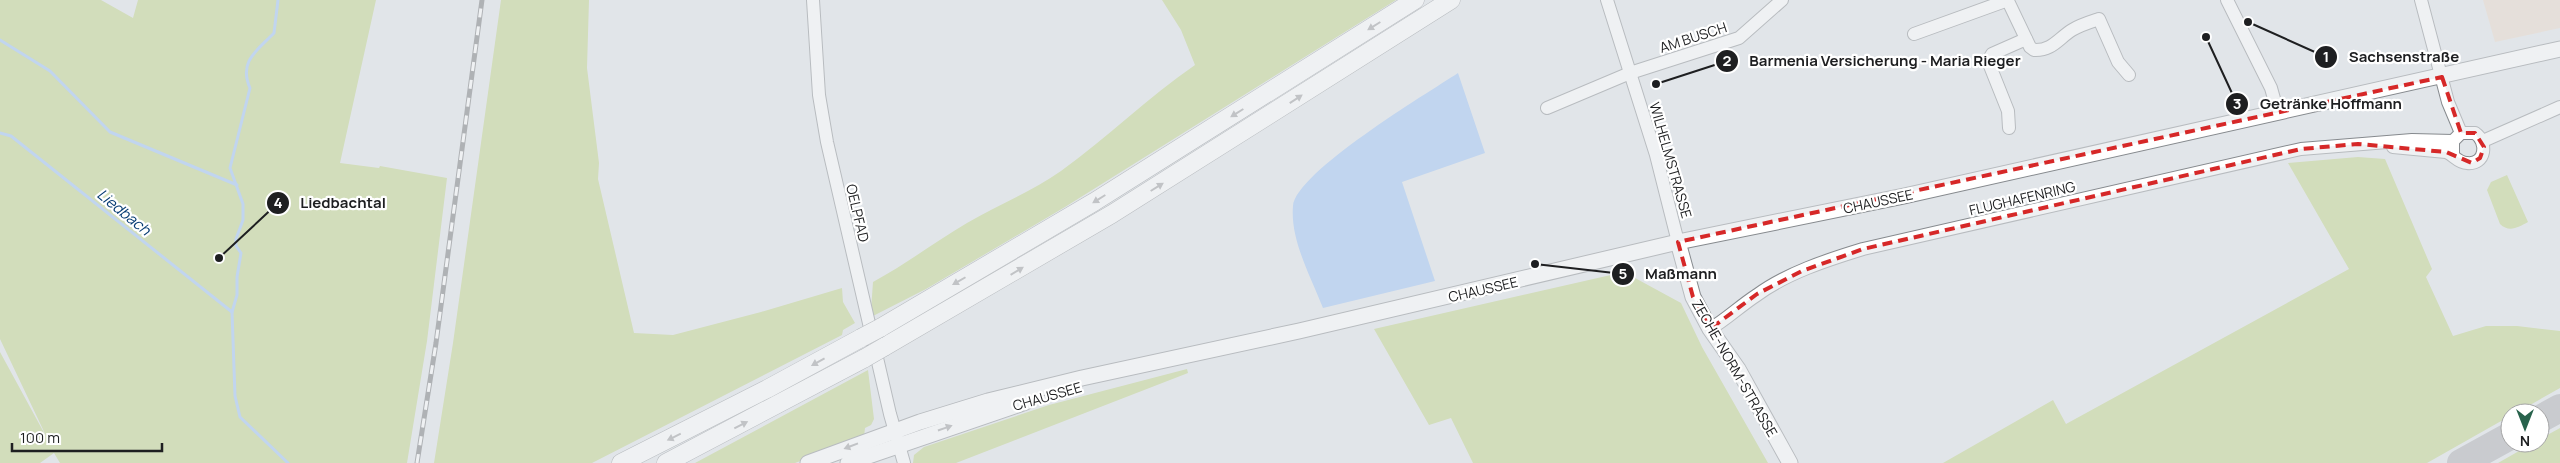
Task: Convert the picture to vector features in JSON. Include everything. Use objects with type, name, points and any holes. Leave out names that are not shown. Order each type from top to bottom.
[{"type":"highway","points":[[621,463],[767,389],[880,328],[1094,202],[1415,0]]},
{"type":"highway","points":[[666,463],[866,358],[1112,214],[1452,0]]},
{"type":"main road","name":"CHAUSSEE","points":[[808,463],[895,429],[998,399],[1082,378],[1197,354],[1678,242],[1913,194],[2442,77],[2560,49]]},
{"type":"main road","name":"ZECHE-NORM-STRASSE","points":[[1678,242],[1693,297],[1710,329],[1738,370],[1790,463]]},
{"type":"main road","name":"CHAUSSEE","points":[[848,463],[990,412],[1197,354]]},
{"type":"street","name":"OELPFAD","points":[[813,0],[819,95],[827,142],[890,414],[904,463]]},
{"type":"street","name":"WILHELMSTRASSE","points":[[1607,0],[1656,155],[1678,242]]},
{"type":"street","name":"AM BUSCH","points":[[1547,108],[1630,73],[1739,38],[1782,0]]},
{"type":"street","points":[[1914,34],[2008,0],[2032,49],[2044,49],[2059,42],[2072,30],[2098,19],[2118,62],[2129,75]]},
{"type":"street","points":[[2227,0],[2271,88],[2278,113]]},
{"type":"street","points":[[2421,0],[2457,137],[2453,155]]},
{"type":"street","points":[[2009,128],[2008,111],[1988,61],[1992,54],[2026,39]]},
{"type":"street","points":[[2483,141],[2560,107]]},
{"type":"street","name":"FLUGHAFENRING","points":[[1710,329],[1729,317],[1757,294],[1802,271],[1863,249],[2277,154],[2326,146],[2457,137],[2475,133],[2483,141],[2484,151],[2480,158],[2472,163],[2464,163],[2453,155],[2358,144]]},
{"type":"highlighted area","points":[[2442,77],[2461,133],[2475,133],[2484,147],[2480,158],[2472,163],[2446,152],[2358,144],[2301,149],[1863,249],[1802,271],[1757,294],[1710,329],[1693,297],[1678,242]]},
{"type":"shaded area","points":[[2483,0],[2560,0],[2560,28],[2495,42]]},
{"type":"green space","points":[[0,0],[101,0],[133,18],[138,0],[376,0],[340,163],[379,168],[380,166],[447,178],[427,341],[407,463],[60,463],[54,453],[40,463],[0,463],[0,352],[48,440],[0,339]]},
{"type":"green space","points":[[501,0],[589,0],[587,68],[599,163],[598,179],[634,333],[673,335],[842,288],[843,302],[855,323],[843,330],[842,335],[592,463],[434,463],[453,343]]},
{"type":"green space","points":[[1162,0],[1396,0],[1065,207],[926,289],[873,316],[871,310],[873,282],[967,223],[1061,171],[1195,65],[1181,30]]},
{"type":"green space","points":[[2358,157],[2385,159],[2432,269],[2426,277],[2453,336],[2486,326],[2517,326],[2560,331],[2560,388],[2534,403],[2500,403],[2500,422],[2427,463],[1943,463],[2053,400],[2066,424],[2349,269],[2288,163]]},
{"type":"green space","points":[[2507,175],[2528,222],[2510,229],[2500,224],[2487,190],[2491,182]]},
{"type":"green space","points":[[1624,272],[1681,303],[1702,347],[1768,463],[1473,463],[1451,418],[1429,425],[1374,329]]},
{"type":"green space","points":[[1187,369],[1188,373],[956,463],[913,463],[914,455],[924,447],[1049,405]]},
{"type":"green space","points":[[868,370],[874,419],[871,425],[865,428],[864,437],[795,463],[695,463]]},
{"type":"green space","points":[[2560,428],[2560,463],[2498,463],[2516,453],[2550,453],[2550,434]]},
{"type":"water","points":[[1458,73],[1485,153],[1402,182],[1435,281],[1323,308],[1302,258],[1295,232],[1293,206],[1300,191],[1338,155],[1393,115]]},
{"type":"waterway","points":[[278,0],[274,33],[256,51],[248,63],[246,70],[250,88],[230,168],[243,204],[243,220],[236,239],[236,246],[241,253],[237,277],[237,295],[232,312],[235,396],[240,417],[288,463]]},
{"type":"waterway","points":[[0,40],[50,71],[110,132],[237,185]]},
{"type":"waterway","name":"Liedbach","points":[[0,133],[11,136],[232,312]]},
{"type":"taxiway","points":[[2550,414],[2560,408]]},
{"type":"taxiway","points":[[2461,463],[2500,442]]},
{"type":"railway","points":[[417,463],[436,343],[482,0]]},
{"type":"place","name":"Sachsenstraße","points":[[2248,22]]},
{"type":"place","name":"Getränke Hoffmann","points":[[2206,37]]},
{"type":"place","name":"Barmenia Versicherung - Maria Rieger","points":[[1656,84]]},
{"type":"place","name":"Liedbachtal","points":[[219,258]]},
{"type":"place","name":"Maßmann","points":[[1535,264]]}]
